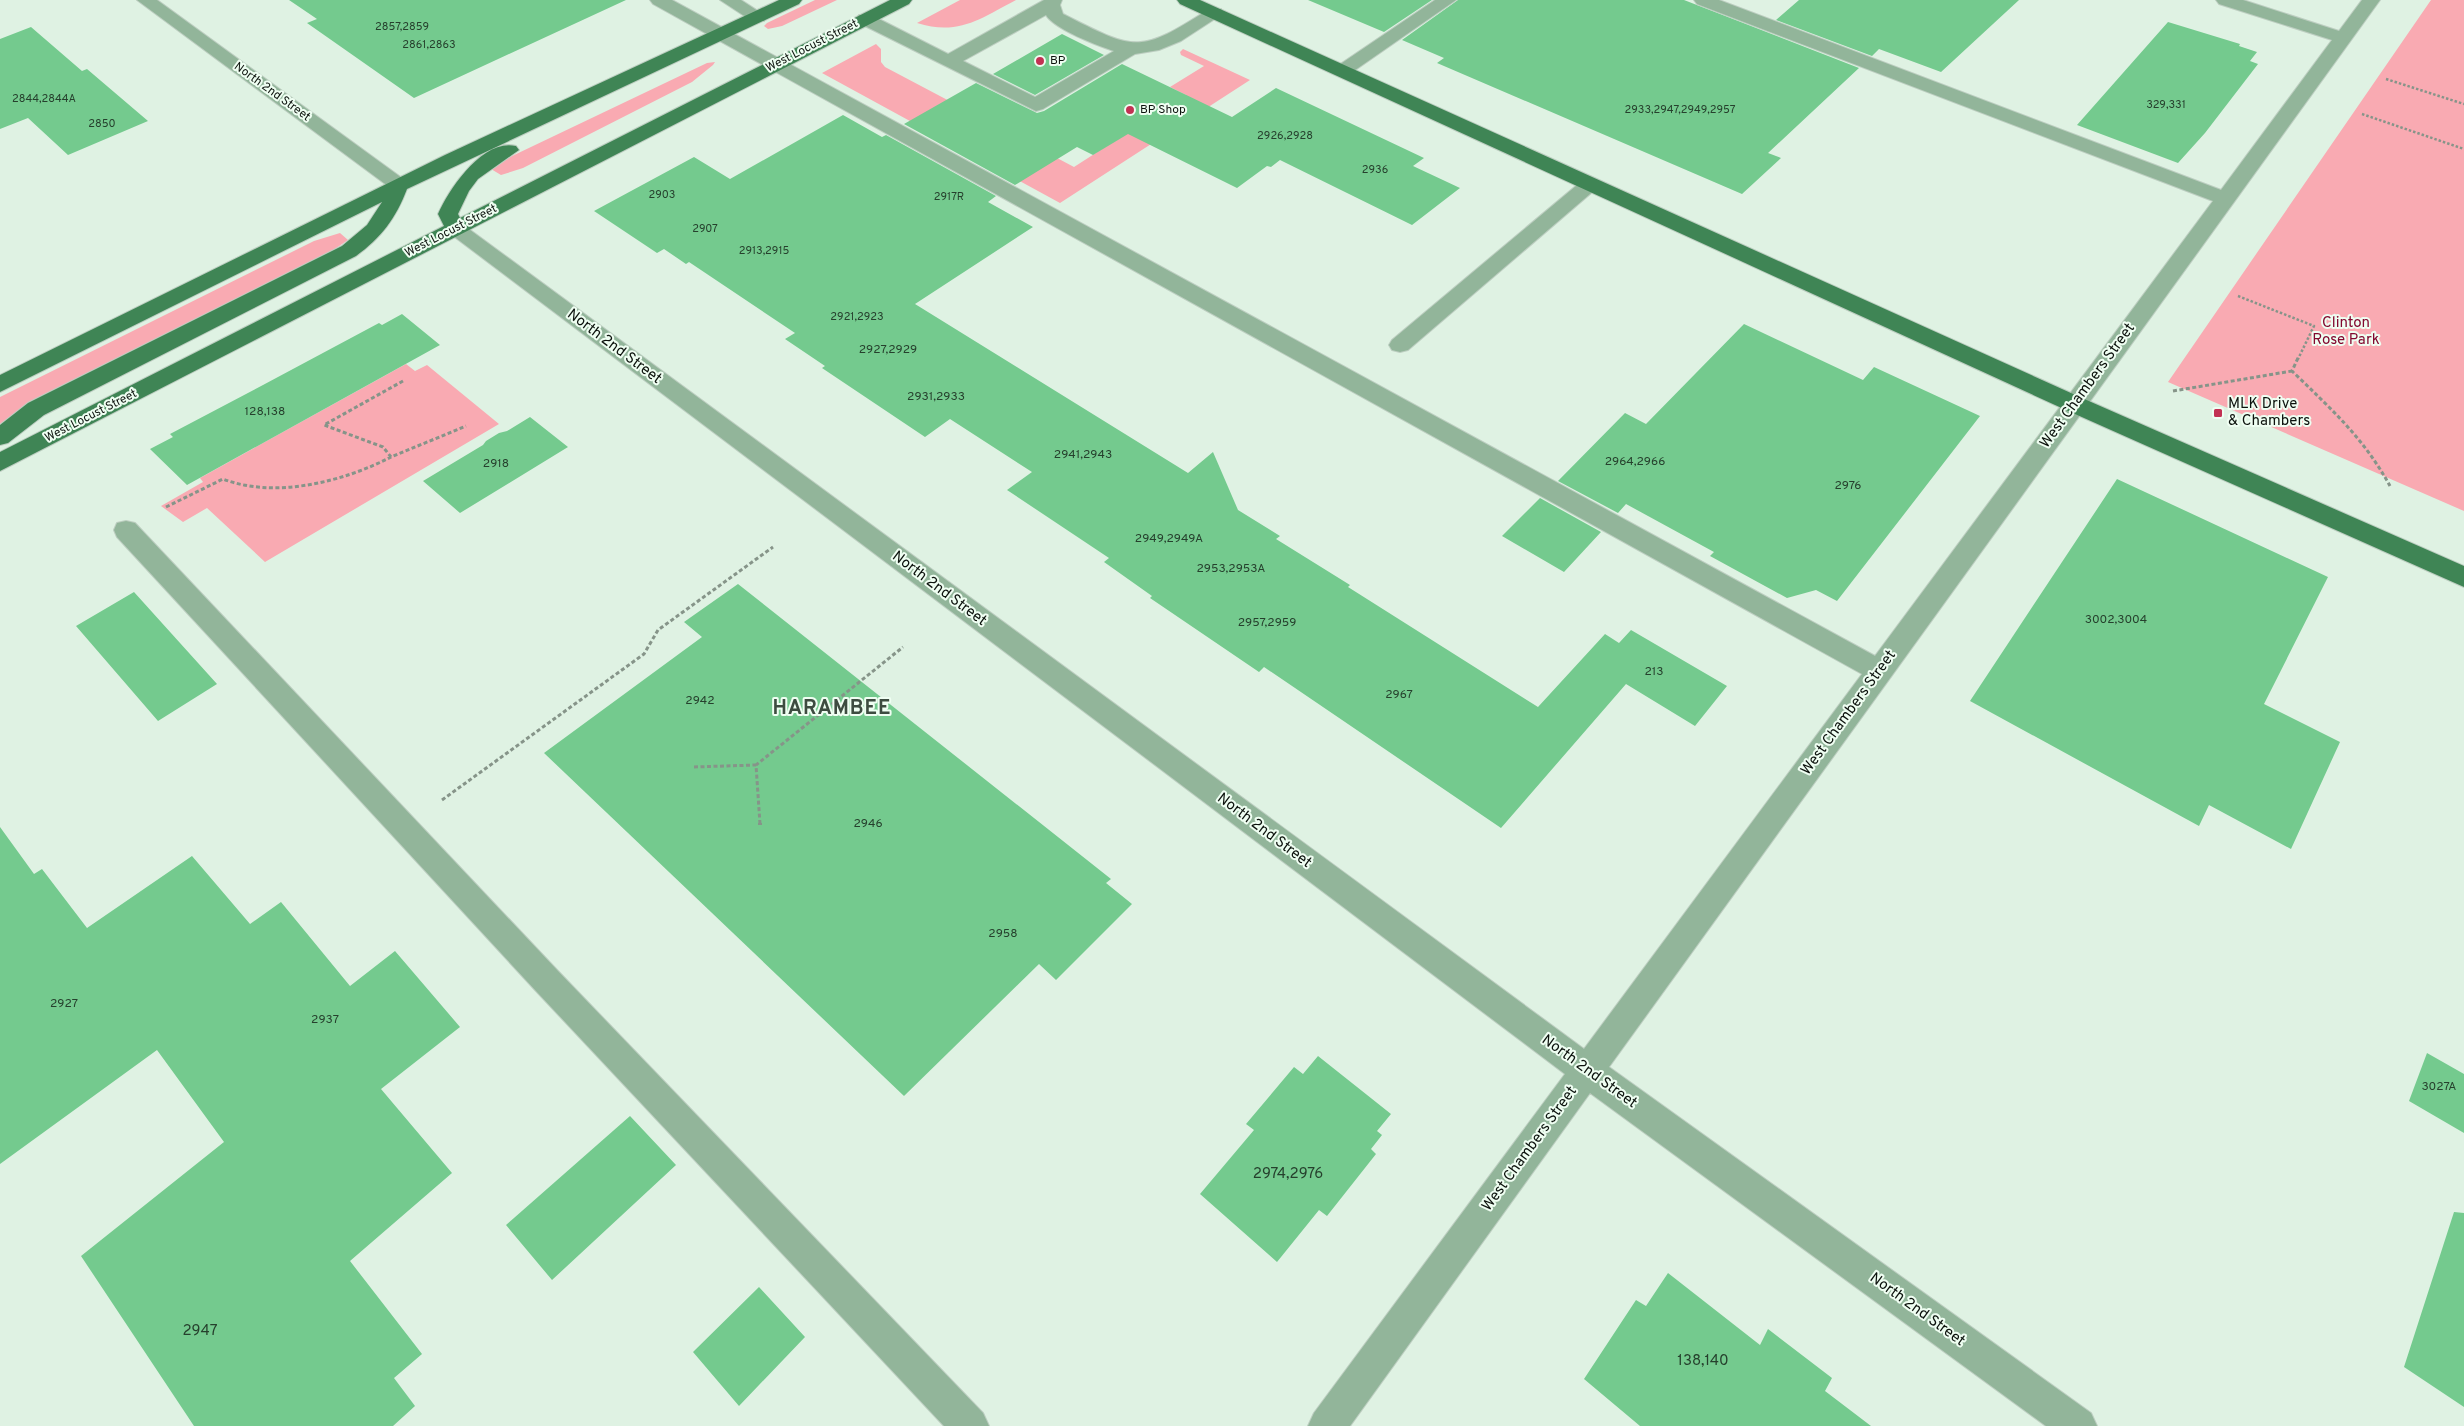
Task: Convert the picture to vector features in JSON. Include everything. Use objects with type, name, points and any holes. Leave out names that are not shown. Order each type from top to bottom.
[{"type":"main road","points":[[0,384],[399,185],[793,0]]},
{"type":"main road","name":"West Locust Street","points":[[0,462],[774,64],[903,0]]},
{"type":"main road","points":[[1186,0],[2074,404],[2464,577]]},
{"type":"main road","points":[[455,228],[448,214],[455,196],[471,172],[496,156],[703,58],[721,34]]},
{"type":"main road","points":[[0,437],[36,409],[349,251],[369,237],[385,218],[399,185]]},
{"type":"street","name":"North 2nd Street","points":[[146,0],[399,185]]},
{"type":"street","points":[[659,0],[1879,671]]},
{"type":"street","points":[[729,0],[758,16]]},
{"type":"street","points":[[1342,71],[1448,0]]},
{"type":"street","points":[[1703,0],[2226,199]]},
{"type":"street","points":[[2225,0],[2343,38]]},
{"type":"street","name":"West Chambers Street","points":[[1327,1426],[2371,0]]},
{"type":"street","points":[[950,61],[1052,3],[1056,17],[1113,44],[1131,49]]},
{"type":"street","points":[[865,19],[1036,105],[1131,49],[1175,37],[1215,14]]},
{"type":"street","points":[[1400,345],[1590,184]]},
{"type":"street","name":"North 2nd Street","points":[[455,228],[1587,1070],[2078,1426]]},
{"type":"street","points":[[126,530],[970,1426]]},
{"type":"path","points":[[2386,79],[2464,104]]},
{"type":"path","points":[[2362,114],[2464,149]]},
{"type":"path","points":[[2238,296],[2314,326],[2292,371]]},
{"type":"path","points":[[2173,391],[2292,371]]},
{"type":"path","points":[[2292,371],[2353,430],[2379,466],[2390,486]]},
{"type":"path","points":[[391,458],[383,446],[324,425],[403,381]]},
{"type":"path","points":[[172,504],[223,479],[237,486],[257,489],[300,488],[373,467],[466,426]]},
{"type":"path","points":[[404,827],[644,654],[658,630],[773,547]]},
{"type":"path","points":[[694,767],[756,765],[903,647]]},
{"type":"path","points":[[756,765],[760,825]]},
{"type":"green space","points":[[815,0],[837,0],[782,26],[768,29],[764,26],[767,23]]},
{"type":"green space","points":[[960,0],[1016,0],[968,24],[945,28],[917,23]]},
{"type":"green space","name":"Clinton Rose Park","points":[[2431,0],[2464,0],[2464,511],[2168,382]]},
{"type":"green space","points":[[876,44],[881,49],[881,62],[885,67],[1074,167],[1186,95],[1170,87],[1204,66],[1181,55],[1180,52],[1183,49],[1250,80],[1060,203],[822,73]]},
{"type":"green space","points":[[715,62],[692,82],[523,168],[501,175],[491,169],[510,157],[707,63]]},
{"type":"green space","points":[[340,233],[348,240],[323,257],[23,407],[0,424],[0,397],[314,241]]},
{"type":"green space","points":[[406,364],[415,371],[427,365],[499,424],[265,562],[207,508],[183,522],[161,506],[203,482],[200,478]]},
{"type":"building","points":[[289,0],[626,0],[414,98],[307,23],[317,19]]},
{"type":"building","points":[[1308,0],[1432,0],[1384,32]]},
{"type":"building","points":[[1458,0],[1684,0],[1859,68],[1768,153],[1781,158],[1742,194],[1437,63],[1444,58],[1402,40]]},
{"type":"building","points":[[1799,0],[2019,0],[1941,72],[1879,49],[1872,56],[1776,20]]},
{"type":"building","points":[[2168,22],[2240,44],[2239,46],[2257,52],[2250,61],[2258,64],[2205,133],[2178,163],[2077,125]]},
{"type":"building","points":[[31,27],[82,71],[87,69],[148,121],[68,155],[28,118],[0,129],[0,39]]},
{"type":"building","points":[[1062,34],[1104,55],[1035,95],[993,74]]},
{"type":"building","points":[[1122,64],[1232,117],[1276,88],[1424,158],[1413,166],[1460,188],[1412,225],[1280,160],[1271,167],[1267,166],[1237,188],[1128,134],[1093,155],[1077,147],[1015,185],[904,124],[976,83],[1037,113],[1044,111]]},
{"type":"building","points":[[843,115],[882,137],[886,135],[996,196],[988,202],[1033,227],[915,304],[1188,473],[1213,452],[1238,510],[1280,536],[1276,539],[1350,585],[1348,587],[1538,707],[1605,634],[1619,643],[1631,630],[1727,686],[1695,726],[1626,684],[1501,828],[1264,667],[1259,672],[1150,598],[1152,596],[1104,562],[1109,558],[1007,490],[1032,472],[950,419],[925,437],[822,368],[825,366],[785,339],[795,333],[689,262],[686,264],[664,249],[657,253],[594,211],[694,157],[730,179]]},
{"type":"building","points":[[402,314],[440,345],[187,485],[150,449],[173,437],[170,434],[379,323],[382,325]]},
{"type":"building","points":[[1744,324],[1863,380],[1874,367],[1980,416],[1837,601],[1816,590],[1787,598],[1710,556],[1714,552],[1626,504],[1618,513],[1558,481],[1625,413],[1646,424]]},
{"type":"building","points":[[530,417],[568,447],[460,513],[423,481],[483,445],[499,433],[507,431]]},
{"type":"building","points":[[2117,479],[2328,577],[2264,704],[2340,742],[2291,849],[2209,805],[2199,826],[1970,701]]},
{"type":"building","points":[[1540,498],[1601,532],[1564,572],[1502,536]]},
{"type":"building","points":[[738,584],[1111,879],[1106,883],[1132,904],[1056,980],[1039,964],[904,1096],[544,753],[702,637],[684,622]]},
{"type":"building","points":[[134,592],[217,684],[158,721],[76,626]]},
{"type":"building","points":[[0,827],[34,874],[42,869],[87,928],[192,856],[250,924],[281,902],[350,986],[395,951],[460,1027],[381,1089],[452,1173],[350,1261],[422,1354],[394,1378],[415,1406],[393,1426],[194,1426],[81,1256],[224,1142],[157,1050],[0,1164]]},
{"type":"building","points":[[2427,1053],[2464,1074],[2464,1133],[2409,1101]]},
{"type":"building","points":[[1318,1056],[1391,1114],[1377,1131],[1382,1135],[1371,1149],[1376,1154],[1327,1216],[1319,1210],[1277,1262],[1200,1194],[1254,1130],[1246,1124],[1294,1067],[1303,1074]]},
{"type":"building","points":[[630,1116],[676,1165],[552,1280],[506,1225]]},
{"type":"building","points":[[2454,1212],[2464,1213],[2464,1407],[2404,1367]]},
{"type":"building","points":[[1668,1273],[1760,1345],[1768,1329],[1832,1378],[1825,1391],[1871,1426],[1640,1426],[1584,1379],[1636,1300],[1646,1306]]},
{"type":"building","points":[[759,1287],[805,1337],[739,1406],[693,1352]]},
{"type":"place","name":"BP","points":[[1040,61]]},
{"type":"place","name":"BP Shop","points":[[1130,110]]},
{"type":"place","name":"MLK Drive & Chambers","points":[[2218,413]]},
{"type":"district","name":"HARAMBEE","points":[[832,709]]}]
